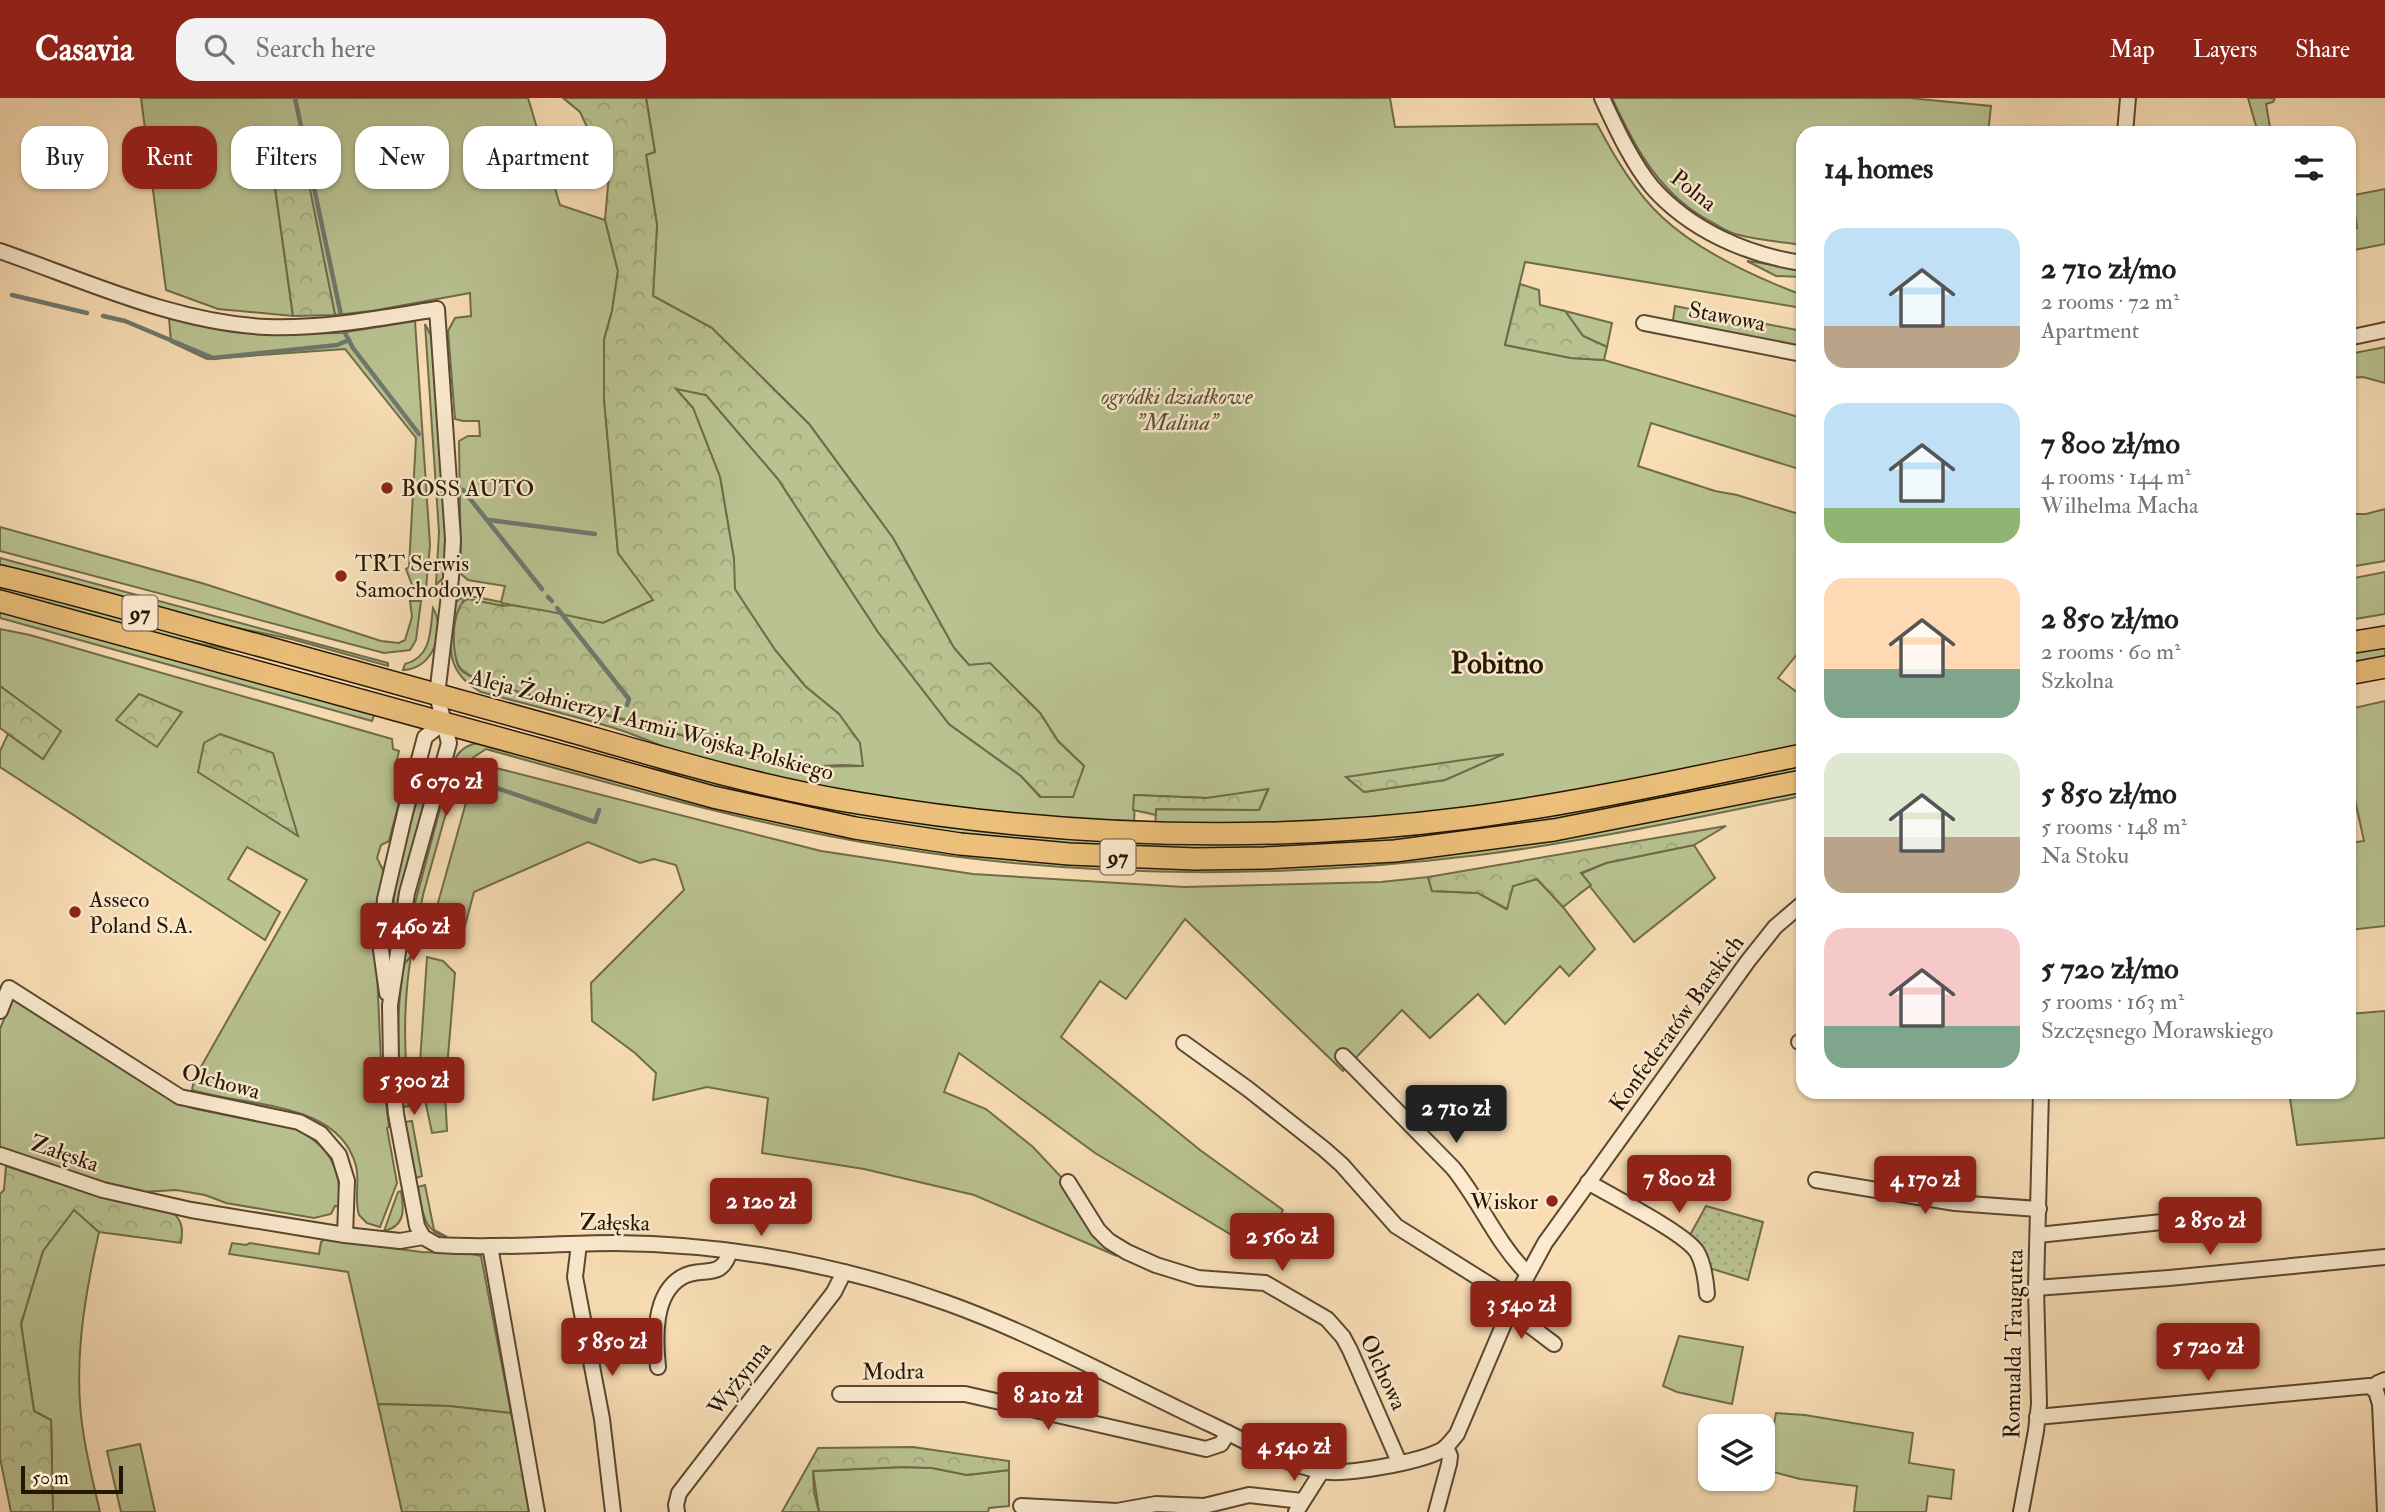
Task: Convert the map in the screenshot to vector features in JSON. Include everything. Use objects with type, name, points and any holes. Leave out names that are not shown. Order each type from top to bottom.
[{"type":"main road","name":"Aleja Żołnierzy I Armii Wojska Polskiego","points":[[0,576],[730,776],[818,796],[1012,825],[1214,835],[1312,832],[1462,818],[1616,793],[1796,756]]},
{"type":"main road","name":"97","points":[[0,601],[713,797],[811,819],[960,844],[1125,857],[1265,858],[1395,851],[1553,830],[1796,782]]},
{"type":"main road","points":[[2356,642],[2385,637]]},
{"type":"main road","points":[[2356,672],[2385,667]]},
{"type":"street","name":"Polna","points":[[1602,98],[1631,156],[1651,186],[1676,210],[1699,225],[1749,250],[1779,260],[1796,262]]},
{"type":"street","points":[[2125,126],[2127,98]]},
{"type":"street","points":[[0,251],[170,310],[265,327],[336,324],[437,309],[453,539],[437,695],[449,743],[407,893],[390,1005]]},
{"type":"street","name":"Stawowa","points":[[1644,323],[1796,353]]},
{"type":"street","points":[[2356,336],[2385,330]]},
{"type":"street","points":[[423,1237],[417,1226],[396,1114],[390,1005],[381,950],[385,899],[425,737],[443,723]]},
{"type":"street","name":"Konfederatów Barskich","points":[[1446,1447],[1462,1426],[1511,1305],[1545,1243],[1765,939],[1796,908]]},
{"type":"street","name":"Olchowa","points":[[0,1011],[9,988],[180,1097],[198,1103],[299,1122],[321,1134],[339,1155],[347,1181],[345,1235]]},
{"type":"street","points":[[1184,1043],[1324,1149],[1342,1165],[1396,1226],[1511,1305],[1553,1344]]},
{"type":"street","points":[[1343,1056],[1453,1168],[1468,1186],[1500,1242],[1527,1273]]},
{"type":"street","name":"Romualda Traugutta","points":[[2021,1512],[2037,1417],[2039,1377],[2036,1288],[2041,1099]]},
{"type":"street","name":"Załęska","points":[[0,1155],[103,1190],[153,1202],[345,1235],[400,1241],[423,1237],[437,1245],[650,1244],[730,1251],[844,1272],[978,1315],[1033,1338],[1228,1433],[1322,1472],[1351,1472],[1399,1462],[1446,1447]]},
{"type":"street","points":[[1816,1180],[1955,1203],[2039,1209]]},
{"type":"street","name":"Olchowa","points":[[1068,1182],[1098,1230],[1128,1252],[1156,1265],[1198,1278],[1265,1283],[1327,1319],[1343,1337],[1350,1350],[1399,1462]]},
{"type":"street","points":[[1588,1182],[1687,1242],[1701,1261],[1707,1294]]},
{"type":"street","points":[[2038,1235],[2248,1213]]},
{"type":"street","points":[[579,1244],[575,1277],[602,1419],[613,1512]]},
{"type":"street","points":[[490,1246],[537,1512]]},
{"type":"street","points":[[658,1367],[655,1332],[669,1289],[687,1275],[720,1269],[730,1251]]},
{"type":"street","points":[[2036,1288],[2385,1257]]},
{"type":"street","name":"Wyżynna","points":[[677,1512],[679,1493],[834,1292],[844,1272]]},
{"type":"street","points":[[2037,1417],[2379,1384],[2385,1512]]},
{"type":"street","name":"Modra","points":[[839,1394],[965,1394],[1206,1449],[1221,1444],[1228,1433]]},
{"type":"street","points":[[1436,1512],[1449,1464],[1450,1455],[1446,1447]]},
{"type":"street","points":[[1021,1506],[1117,1511],[1156,1504],[1204,1506],[1249,1495],[1299,1507],[1322,1472]]},
{"type":"green space","name":"ogródki działkowe \"Malina\"","points":[[141,98],[528,98],[536,126],[463,126],[463,189],[555,189],[560,205],[605,220],[618,271],[604,340],[604,399],[618,553],[654,600],[603,623],[502,603],[503,606],[463,600],[456,647],[461,670],[486,683],[802,767],[862,766],[839,714],[805,686],[775,650],[734,589],[734,559],[720,477],[693,408],[675,388],[706,395],[778,479],[878,632],[949,724],[1021,776],[1040,797],[1072,797],[1084,766],[1058,741],[1040,713],[990,664],[969,665],[954,648],[893,538],[809,424],[712,328],[653,296],[657,225],[646,154],[655,152],[646,98],[1390,98],[1395,127],[1597,124],[1634,185],[1662,217],[1710,252],[1747,272],[1796,292],[1796,307],[1525,262],[1505,345],[1571,358],[1604,360],[1796,416],[1796,468],[1651,423],[1638,466],[1796,513],[1796,656],[1778,678],[1796,692],[1796,748],[1610,786],[1437,813],[1272,824],[1156,825],[1155,809],[1259,810],[1268,790],[1207,798],[1135,795],[1134,824],[923,804],[766,776],[701,760],[614,728],[481,692],[459,674],[451,653],[456,602],[471,597],[501,602],[505,586],[468,580],[461,574],[459,441],[468,436],[480,436],[479,421],[455,419],[448,331],[455,318],[471,316],[470,293],[335,315],[309,189],[341,189],[341,126],[231,126],[231,189],[275,189],[293,316],[218,309],[166,290],[153,189],[217,189],[217,126],[145,126]],"holes":[[[1501,755],[1445,780],[1364,792],[1347,778]]]},
{"type":"green space","points":[[563,98],[646,98],[655,152],[646,155],[657,225],[653,296],[712,328],[809,424],[893,538],[954,648],[969,665],[990,663],[1040,713],[1058,741],[1084,766],[1073,797],[1041,797],[1021,776],[949,724],[878,632],[778,479],[706,395],[676,389],[693,408],[720,477],[734,559],[735,589],[775,650],[805,686],[839,714],[860,743],[863,766],[802,767],[486,683],[461,669],[455,654],[455,620],[462,603],[468,599],[603,623],[653,600],[618,553],[604,399],[604,340],[618,271],[605,220],[608,189],[613,189],[613,126],[587,126],[580,112]]},
{"type":"green space","points":[[1612,98],[1909,98],[1991,106],[1989,126],[1796,126],[1796,244],[1732,233],[1696,213],[1665,186],[1631,136]]},
{"type":"green space","points":[[2248,98],[2275,98],[2273,102],[2266,104],[2270,126],[2256,126]]},
{"type":"green space","points":[[275,189],[310,189],[335,315],[293,316]]},
{"type":"green space","points":[[2385,189],[2385,244],[2356,250],[2356,195]]},
{"type":"green space","points":[[1747,261],[1796,268],[1796,277],[1776,276]]},
{"type":"green space","points":[[1520,284],[1539,290],[1540,305],[1565,311],[1583,336],[1607,347],[1604,360],[1571,358],[1505,345]]},
{"type":"green space","points":[[1675,306],[1796,330],[1796,351],[1672,327]]},
{"type":"green space","points":[[1565,311],[1612,323],[1607,347],[1583,336]]},
{"type":"green space","points":[[169,318],[219,329],[282,334],[340,333],[415,321],[430,545],[426,588],[412,585],[406,569],[409,567],[416,438],[345,349],[207,359],[171,342]]},
{"type":"green space","points":[[425,324],[432,337],[446,538],[444,577],[436,585],[439,532]]},
{"type":"green space","points":[[2385,347],[2385,383],[2356,378],[2356,353]]},
{"type":"green space","points":[[2385,509],[2385,561],[2356,566],[2356,514]]},
{"type":"green space","points":[[0,527],[205,584],[381,641],[399,643],[405,640],[412,617],[410,601],[421,601],[416,640],[410,650],[384,653],[0,551]]},
{"type":"green space","points":[[0,558],[388,663],[388,666],[291,639],[204,621],[0,567]]},
{"type":"green space","points":[[2385,572],[2385,614],[2356,619],[2356,578]]},
{"type":"green space","points":[[0,585],[232,647],[232,650],[174,639],[0,593]]},
{"type":"green space","points":[[433,608],[438,627],[434,648],[422,664],[403,670],[405,664],[414,661],[425,649]]},
{"type":"green space","points":[[0,611],[375,713],[372,721],[0,618]]},
{"type":"green space","points":[[0,629],[30,635],[392,739],[393,749],[399,751],[396,764],[408,768],[389,841],[381,845],[377,858],[384,872],[375,925],[381,1063],[387,1128],[397,1183],[380,1227],[367,1223],[359,1215],[356,1166],[346,1144],[331,1129],[311,1117],[288,1110],[192,1090],[194,1079],[307,880],[247,847],[228,879],[280,912],[265,940],[0,767],[0,751],[8,734],[43,759],[60,731],[0,686]]},
{"type":"green space","points":[[2385,646],[2385,658],[2356,664],[2356,651]]},
{"type":"green space","points":[[0,686],[61,731],[43,759],[0,728]]},
{"type":"green space","points":[[139,694],[182,712],[157,747],[116,720]]},
{"type":"green space","points":[[2385,701],[2385,926],[2356,929],[2356,842],[2364,841],[2356,805],[2356,707]]},
{"type":"green space","points":[[505,731],[634,765],[699,778],[1197,843],[1796,765],[1796,773],[1567,819],[1426,839],[1220,850],[1096,847],[996,839],[861,820],[730,792]]},
{"type":"green space","points":[[220,734],[273,753],[298,836],[198,772],[204,743]]},
{"type":"green space","points":[[480,743],[778,820],[1229,867],[1796,791],[1796,797],[1601,836],[1479,855],[1405,863],[1258,871],[1110,870],[963,858],[839,838],[687,804],[486,749],[462,765],[453,763],[463,749]]},
{"type":"green space","points":[[1504,754],[1445,780],[1364,792],[1346,777]]},
{"type":"green space","points":[[492,767],[821,851],[973,874],[1184,887],[1381,882],[1428,877],[1432,891],[1478,893],[1506,909],[1513,886],[1537,879],[1563,907],[1595,949],[1569,976],[1560,966],[1505,1024],[1478,994],[1430,1038],[1402,1010],[1343,1071],[1185,919],[1126,999],[1100,981],[1061,1037],[1200,1150],[1283,1210],[1260,1252],[1095,1153],[959,1053],[944,1092],[986,1109],[1033,1147],[1064,1180],[1093,1228],[1117,1256],[974,1195],[864,1169],[762,1153],[768,1098],[707,1087],[653,1100],[656,1073],[635,1053],[592,1021],[591,983],[684,890],[676,865],[654,859],[640,863],[588,842],[474,892],[462,937],[447,944],[427,942],[474,774]]},
{"type":"green space","points":[[425,772],[432,774],[400,891],[394,934],[397,877]]},
{"type":"green space","points":[[448,779],[455,781],[423,895],[415,937],[410,927],[412,914]]},
{"type":"green space","points":[[1268,789],[1259,810],[1156,809],[1156,815],[1133,810],[1134,795],[1207,798]]},
{"type":"green space","points":[[1726,826],[1694,845],[1606,863],[1581,873],[1591,885],[1563,907],[1537,879],[1513,886],[1507,909],[1478,893],[1432,891],[1428,877]]},
{"type":"green space","points":[[1694,845],[1715,878],[1634,942],[1580,874],[1606,863]]},
{"type":"green space","points":[[411,956],[405,1031],[410,1106],[403,1107],[399,1071],[399,1017],[404,964]]},
{"type":"green space","points":[[427,957],[443,961],[455,973],[445,1092],[447,1131],[432,1133],[424,1095],[418,1093]]},
{"type":"green space","points":[[12,999],[178,1103],[296,1129],[308,1136],[318,1143],[332,1160],[338,1181],[340,1207],[335,1206],[331,1214],[314,1218],[226,1203],[205,1195],[176,1190],[142,1192],[95,1180],[0,1148],[0,1029]]},
{"type":"green space","points":[[2385,1011],[2385,1138],[2297,1145],[2290,1099],[2356,1099],[2356,1013]]},
{"type":"green space","points":[[412,1121],[422,1176],[416,1178],[405,1122]]},
{"type":"green space","points":[[6,1166],[94,1195],[172,1212],[180,1222],[182,1230],[181,1243],[99,1232],[74,1210],[43,1251],[21,1324],[34,1411],[51,1420],[53,1512],[11,1512],[0,1458],[0,1194],[4,1190]]},
{"type":"green space","points":[[425,1185],[434,1230],[447,1237],[432,1230],[422,1211],[418,1187]]},
{"type":"green space","points":[[401,1191],[403,1210],[400,1221],[384,1231],[398,1192]]},
{"type":"green space","points":[[1706,1206],[1763,1222],[1748,1280],[1706,1267],[1690,1235]]},
{"type":"green space","points":[[74,1209],[99,1232],[84,1308],[79,1386],[84,1437],[100,1512],[53,1512],[51,1420],[34,1411],[21,1324],[43,1251]]},
{"type":"green space","points":[[325,1239],[421,1252],[481,1256],[511,1413],[449,1406],[378,1404],[348,1272],[229,1254],[232,1243],[250,1243],[319,1254],[321,1242]]},
{"type":"green space","points":[[1679,1336],[1743,1347],[1732,1404],[1677,1392],[1663,1386]]},
{"type":"green space","points":[[378,1404],[449,1406],[511,1413],[531,1512],[402,1512]]},
{"type":"green space","points":[[1776,1413],[1805,1415],[1913,1433],[1909,1463],[1954,1470],[1951,1499],[1928,1496],[1926,1512],[1854,1512],[1857,1486],[1800,1479],[1775,1472]]},
{"type":"green space","points":[[140,1444],[155,1512],[121,1512],[107,1451]]},
{"type":"green space","points":[[913,1447],[1009,1461],[1009,1470],[967,1475],[932,1468],[904,1467],[813,1471],[819,1512],[782,1512],[818,1448]]},
{"type":"green space","points":[[932,1468],[967,1475],[1009,1470],[1009,1506],[989,1508],[988,1512],[819,1512],[813,1471]]},
{"type":"waterway","points":[[295,98],[341,315]]},
{"type":"waterway","points":[[12,295],[87,313]]},
{"type":"waterway","points":[[103,316],[125,321],[213,358],[337,345],[349,340]]},
{"type":"waterway","points":[[344,331],[353,348],[419,434]]},
{"type":"waterway","points":[[463,490],[542,589]]},
{"type":"waterway","points":[[489,520],[595,534]]},
{"type":"waterway","points":[[548,597],[552,601]]},
{"type":"waterway","points":[[557,608],[629,699],[627,705]]},
{"type":"waterway","points":[[491,786],[595,822],[599,810]]},
{"type":"place","name":"BOSS AUTO","points":[[387,488]]},
{"type":"place","name":"TRT Serwis Samochodowy","points":[[341,576]]},
{"type":"place","name":"Asseco Poland S.A.","points":[[75,912]]},
{"type":"place","name":"Wiskor","points":[[1552,1201]]},
{"type":"district","name":"Pobitno","points":[[1497,663]]}]
